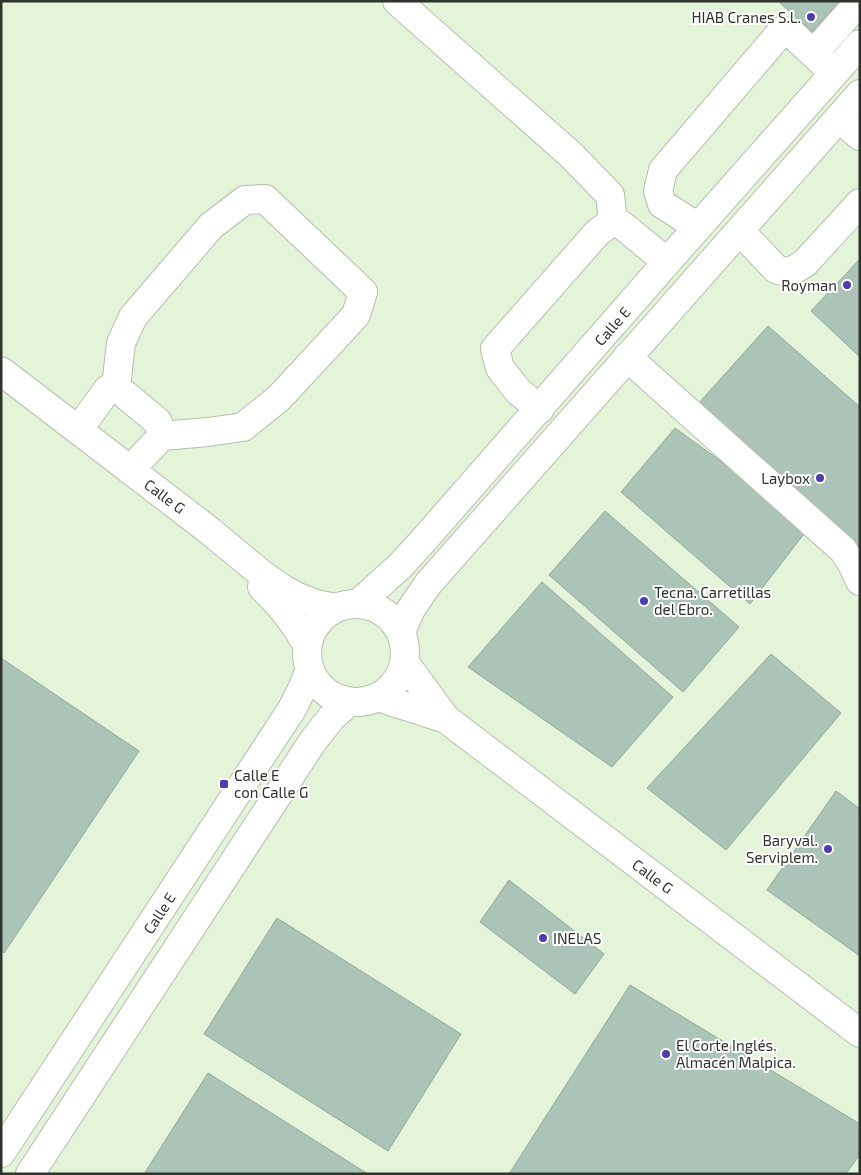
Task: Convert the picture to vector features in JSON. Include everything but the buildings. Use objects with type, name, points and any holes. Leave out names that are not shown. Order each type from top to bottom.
[{"type":"street","points":[[397,1],[570,154],[610,195],[613,221]]},
{"type":"street","points":[[814,53],[860,1]]},
{"type":"street","points":[[698,227],[662,204],[658,191],[663,170],[782,31],[790,32],[834,73]]},
{"type":"street","name":"Calle E","points":[[347,606],[380,585],[411,554],[860,44]]},
{"type":"street","points":[[401,632],[411,609],[428,584],[860,94]]},
{"type":"street","points":[[839,118],[860,136]]},
{"type":"street","points":[[116,387],[121,344],[133,316],[211,226],[244,200],[265,199],[363,292],[356,315],[279,398],[243,427],[162,436],[130,470]]},
{"type":"street","points":[[740,231],[776,269],[789,273],[805,263],[860,203]]},
{"type":"street","points":[[613,221],[622,225],[667,262]]},
{"type":"street","points":[[540,409],[518,391],[500,368],[494,349],[597,233],[613,221]]},
{"type":"street","points":[[627,357],[843,550],[860,581]]},
{"type":"street","name":"Calle G","points":[[1,371],[283,589],[298,598],[316,604],[347,606]]},
{"type":"street","points":[[78,430],[108,388],[116,387],[158,422],[162,436]]},
{"type":"street","name":"Calle G","points":[[1,394],[260,585],[294,622],[308,657]]},
{"type":"street","points":[[370,605],[388,615],[401,632],[405,648],[401,674],[396,683],[379,697],[359,702],[349,702],[336,698],[324,691],[316,681],[308,657],[311,633],[325,615],[347,606],[370,605]]},
{"type":"street","name":"Calle E","points":[[1,1153],[292,709],[303,687],[308,657]]},
{"type":"street","name":"Calle G","points":[[404,664],[446,719],[860,1033]]},
{"type":"street","name":"Calle G","points":[[379,697],[446,719]]},
{"type":"street","points":[[30,1174],[313,741],[331,718],[349,702]]},
{"type":"shaded area","points":[[1,1],[860,1],[860,1174],[1,1174]]},
{"type":"place","name":"HIAB Cranes S.L.","points":[[811,17]]},
{"type":"place","name":"Royman","points":[[847,285]]},
{"type":"place","name":"Laybox","points":[[820,478]]},
{"type":"place","name":"Tecna. Carretillas del Ebro.","points":[[644,601]]},
{"type":"place","name":"Calle E con Calle G","points":[[224,784]]},
{"type":"place","name":"Baryval. Serviplem.","points":[[828,849]]},
{"type":"place","name":"INELAS","points":[[543,938]]},
{"type":"place","name":"El Corte Inglés. Almacén Malpica.","points":[[666,1054]]}]
